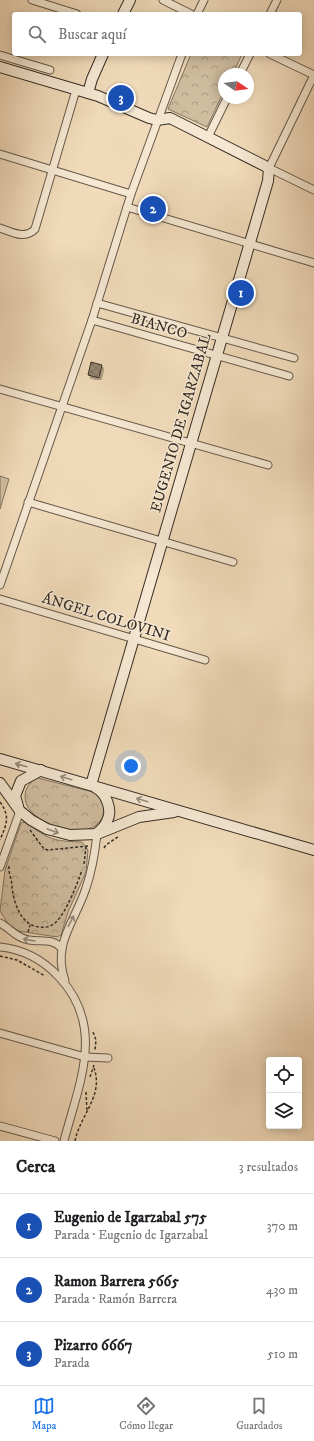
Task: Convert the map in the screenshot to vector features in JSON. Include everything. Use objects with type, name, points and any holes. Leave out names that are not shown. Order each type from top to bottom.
[{"type":"street","points":[[32,0],[71,12]]},
{"type":"street","points":[[124,12],[130,0]]},
{"type":"street","points":[[162,0],[187,12]]},
{"type":"street","points":[[198,12],[204,0]]},
{"type":"street","points":[[271,12],[277,0]]},
{"type":"street","points":[[0,55],[50,70]]},
{"type":"street","points":[[88,93],[92,79],[102,56]]},
{"type":"street","points":[[0,585],[92,320],[131,194],[181,56]]},
{"type":"street","points":[[243,68],[249,56]]},
{"type":"street","points":[[274,56],[314,75]]},
{"type":"street","points":[[0,67],[88,93],[148,118],[157,120],[170,118],[269,168],[313,188]]},
{"type":"street","name":"EUGENIO DE IGARZABAL","points":[[91,785],[268,181],[269,168],[314,75]]},
{"type":"street","points":[[0,228],[23,235],[31,233],[35,229],[76,90]]},
{"type":"street","points":[[208,137],[224,104]]},
{"type":"street","points":[[0,154],[131,194]]},
{"type":"street","points":[[127,207],[314,263]]},
{"type":"street","points":[[97,303],[294,358]]},
{"type":"street","name":"BIANCO","points":[[92,320],[289,376]]},
{"type":"street","points":[[0,389],[268,465]]},
{"type":"street","points":[[28,502],[233,562]]},
{"type":"street","name":"ÁNGEL COLOVINI","points":[[0,599],[204,660]]},
{"type":"street","points":[[0,759],[314,850]]},
{"type":"street","points":[[0,867],[20,810],[15,796],[21,780],[41,770]]},
{"type":"street","points":[[0,783],[20,810],[40,826],[70,836],[97,834],[139,817],[180,812]]},
{"type":"street","points":[[64,1141],[85,1057],[85,1028],[79,1006],[67,985],[62,972],[61,948],[66,932],[85,892],[97,834],[107,821],[108,808],[107,800],[100,790],[91,785]]},
{"type":"street","points":[[0,923],[18,937],[30,941],[51,941],[61,948]]},
{"type":"street","points":[[0,947],[18,950],[45,964],[67,985]]},
{"type":"street","points":[[45,964],[54,964],[61,957]]},
{"type":"street","points":[[0,1033],[85,1057],[108,1058]]},
{"type":"street","points":[[0,1126],[55,1141]]},
{"type":"path","points":[[0,802],[6,810],[7,817],[0,840]]},
{"type":"path","points":[[28,828],[44,849],[48,850],[86,846],[104,848]]},
{"type":"path","points":[[103,853],[104,848],[110,841],[124,833]]},
{"type":"path","points":[[10,864],[8,870],[13,897],[23,920],[28,924],[44,928],[52,926],[58,920],[74,891],[83,867],[86,846]]},
{"type":"path","points":[[74,891],[85,892]]},
{"type":"path","points":[[0,956],[17,960],[48,977]]},
{"type":"path","points":[[85,1028],[90,1029],[94,1033],[94,1068],[88,1081]]},
{"type":"path","points":[[75,1141],[95,1096],[98,1078],[94,1068]]},
{"type":"path","points":[[87,1088],[87,1112]]},
{"type":"green space","points":[[190,56],[241,56],[236,68],[218,68],[218,104],[207,127],[168,109]]},
{"type":"green space","points":[[0,476],[9,479],[0,509]]},
{"type":"green space","points":[[38,778],[93,792],[102,802],[104,814],[97,824],[84,830],[67,829],[47,823],[32,812],[27,805],[25,797],[28,785]]},
{"type":"green space","points":[[25,822],[40,833],[57,840],[82,842],[88,850],[86,872],[68,912],[61,935],[57,937],[18,931],[8,924],[0,911],[5,870],[21,823]]},
{"type":"building","points":[[91,362],[102,365],[99,378],[88,375]]},
{"type":"place","name":"Pizarro 6667","points":[[121,98]]},
{"type":"place","name":"Ramon Barrera 5665","points":[[153,209]]},
{"type":"place","name":"Eugenio de Igarzabal 575","points":[[241,293]]}]
